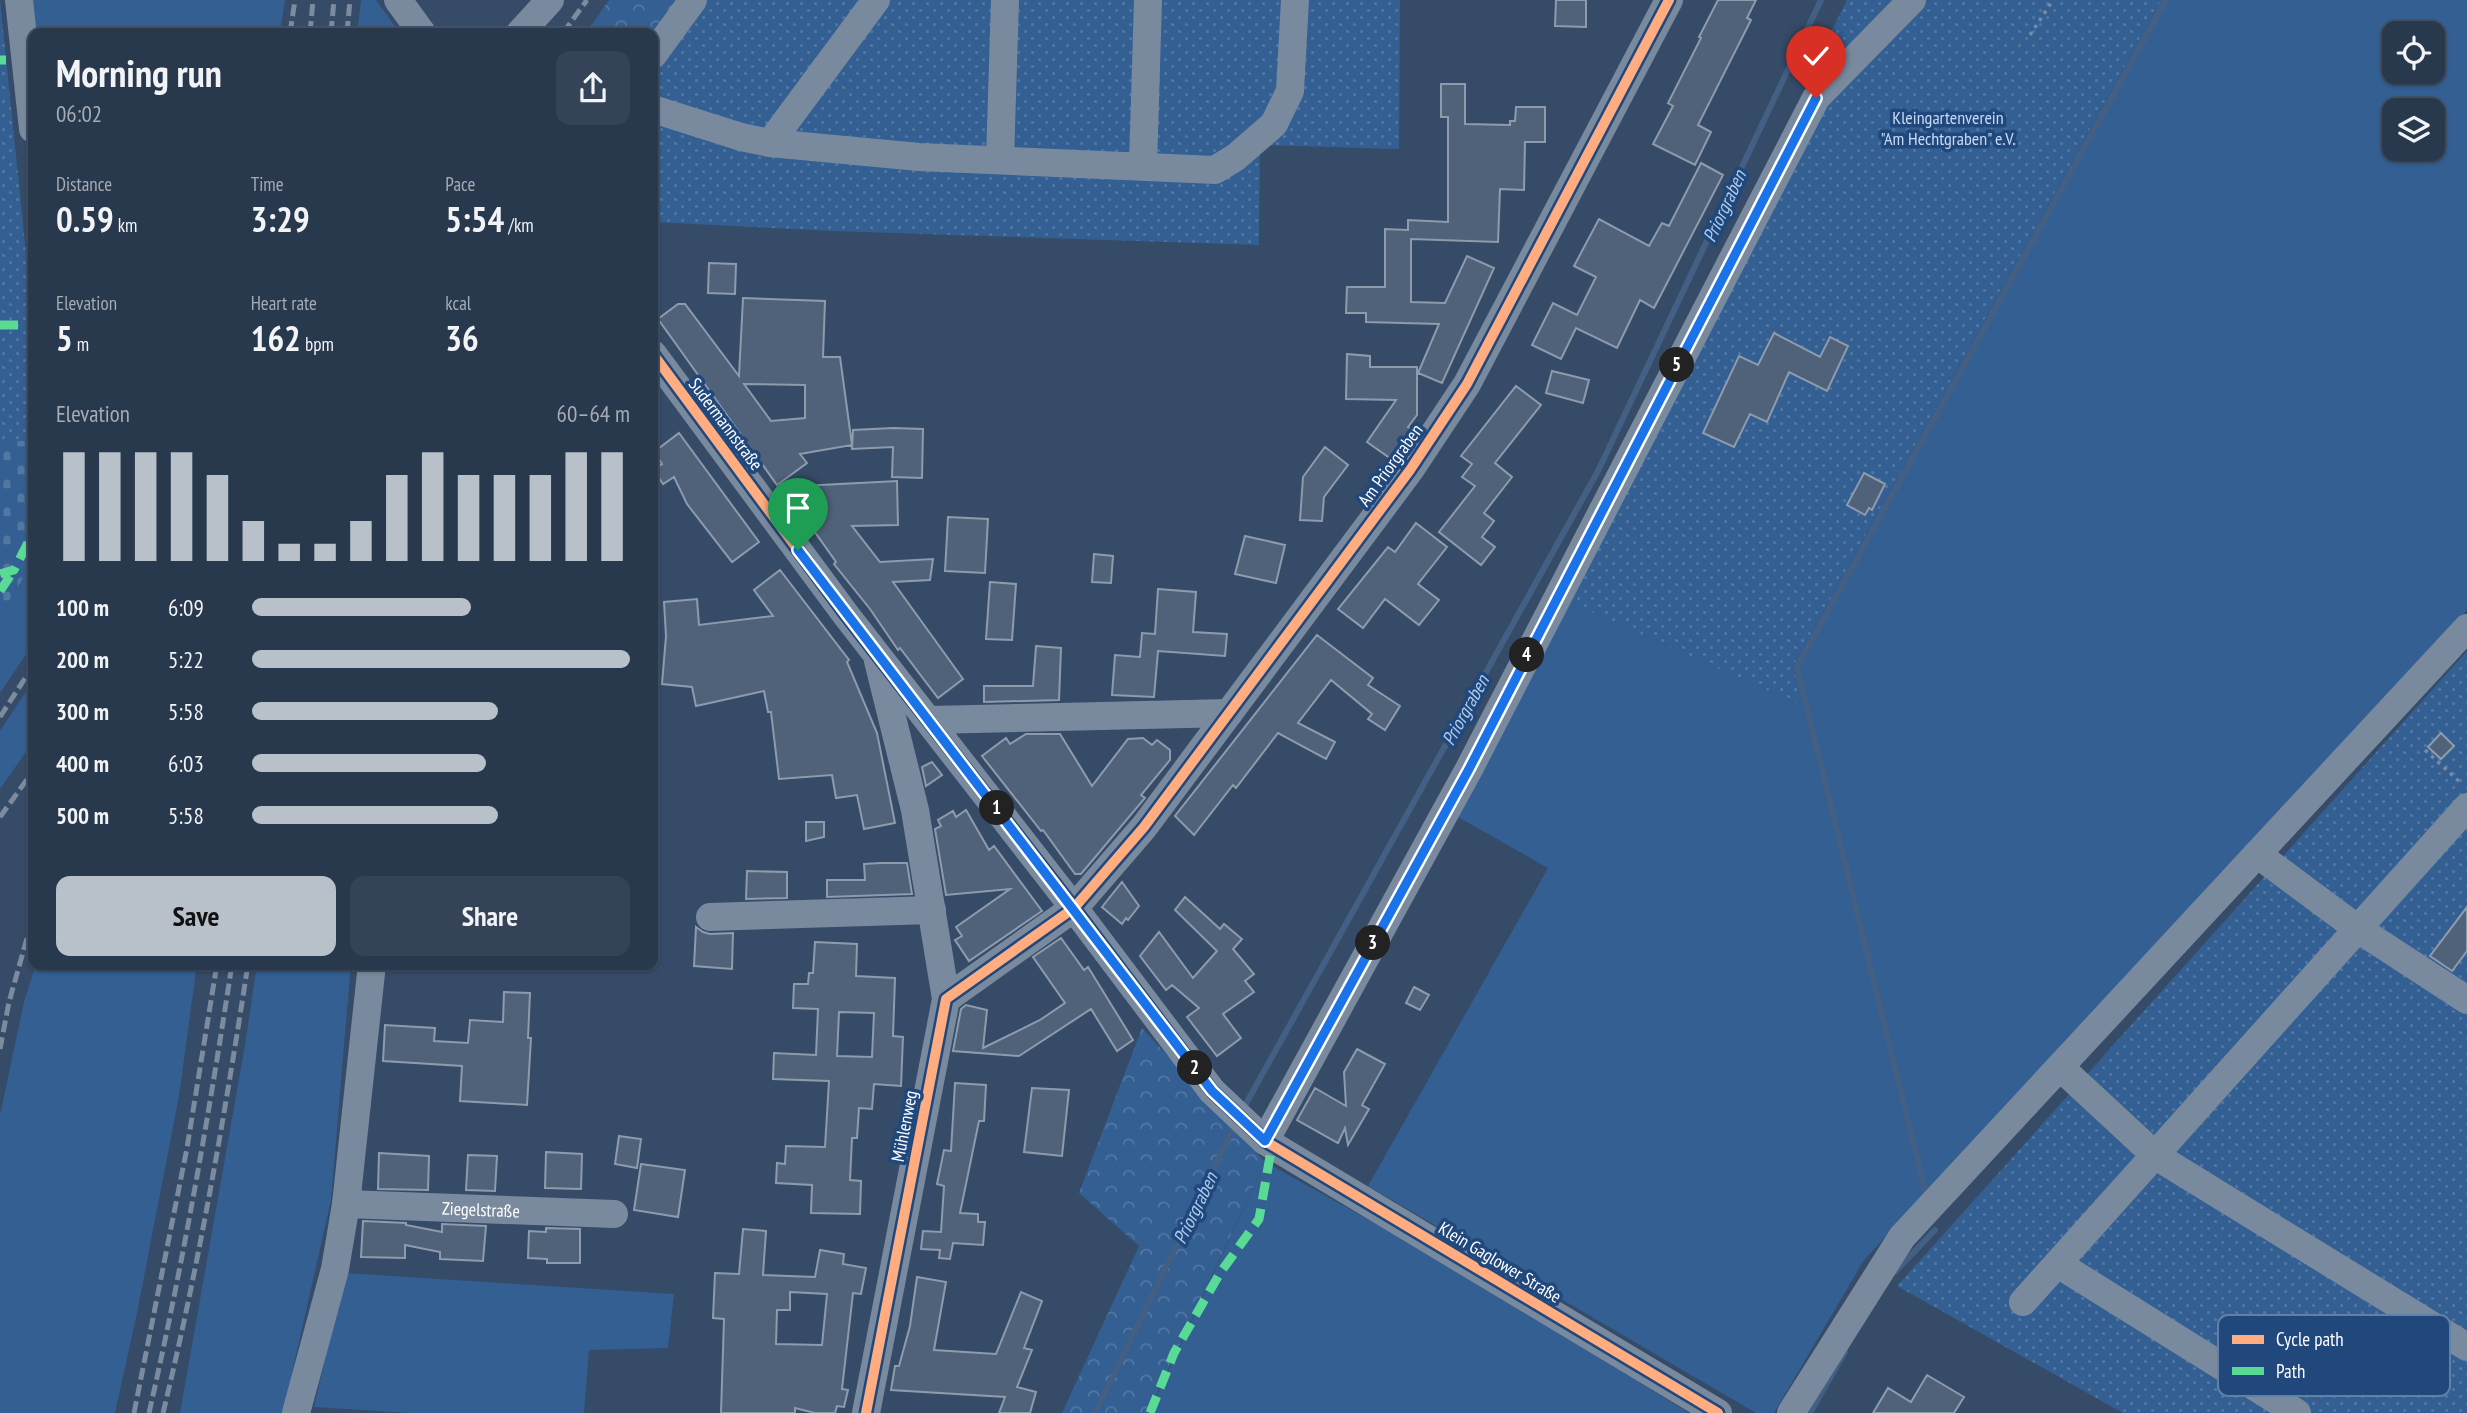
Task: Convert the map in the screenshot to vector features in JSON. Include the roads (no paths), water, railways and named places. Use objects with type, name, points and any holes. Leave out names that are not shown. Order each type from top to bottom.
[{"type":"street","points":[[19,0],[28,83]]},
{"type":"street","points":[[398,0],[418,28]]},
{"type":"street","points":[[525,28],[544,10],[550,0]]},
{"type":"street","points":[[658,48],[693,0]]},
{"type":"street","points":[[770,143],[876,0]]},
{"type":"street","points":[[1000,160],[1005,0]]},
{"type":"street","points":[[1143,166],[1148,0]]},
{"type":"street","points":[[658,111],[741,137],[770,143],[919,157],[1215,170],[1236,157],[1274,124],[1290,91],[1295,0]]},
{"type":"street","name":"Am Priorgraben","points":[[1074,908],[1144,827],[1410,470],[1467,384],[1670,0]]},
{"type":"street","points":[[1265,1141],[1469,769],[1816,98],[1912,0]]},
{"type":"street","name":"Sudermannstraße","points":[[658,361],[846,615],[875,649],[1212,1091],[1265,1141]]},
{"type":"street","points":[[1791,1413],[1902,1237],[2467,628]]},
{"type":"street","name":"Mühlenweg","points":[[866,1413],[946,999],[915,810],[875,649]]},
{"type":"street","points":[[929,720],[1229,713]]},
{"type":"street","points":[[2023,1302],[2467,807]]},
{"type":"street","points":[[2257,854],[2358,929],[2467,1000]]},
{"type":"street","points":[[946,999],[1074,908]]},
{"type":"street","points":[[710,917],[932,910]]},
{"type":"street","points":[[296,1413],[335,1269],[346,1204],[371,970]]},
{"type":"street","points":[[2061,1068],[2155,1156],[2415,1315]]},
{"type":"street","name":"Klein Gaglower Straße","points":[[1265,1141],[1718,1413]]},
{"type":"street","name":"Ziegelstraße","points":[[346,1204],[614,1214]]},
{"type":"street","points":[[2058,1264],[2218,1364]]},
{"type":"street","points":[[2450,1337],[2467,1347]]},
{"type":"street","points":[[2270,1396],[2297,1413]]},
{"type":"waterway","name":"Priorgraben","points":[[1243,1109],[1598,471],[1821,0]]},
{"type":"waterway","points":[[1927,1199],[1797,667],[2166,0]]},
{"type":"waterway","name":"Priorgraben","points":[[1095,1413],[1235,1125]]},
{"type":"waterway","points":[[1895,1272],[1935,1230]]},
{"type":"waterway","points":[[1810,1413],[1845,1352]]},
{"type":"railway","points":[[291,28],[295,0]]},
{"type":"railway","points":[[310,28],[313,0]]},
{"type":"railway","points":[[331,28],[334,0]]},
{"type":"railway","points":[[347,28],[350,0]]},
{"type":"railway","points":[[567,28],[587,0]]},
{"type":"railway","points":[[0,717],[28,674]]},
{"type":"railway","points":[[0,817],[28,778]]},
{"type":"railway","points":[[0,1049],[9,1002],[28,935]]},
{"type":"railway","points":[[134,1413],[187,1148],[216,970]]},
{"type":"railway","points":[[149,1413],[195,1189],[231,970]]},
{"type":"railway","points":[[163,1413],[210,1189],[247,970]]},
{"type":"park label","name":"Kleingartenverein \"Am Hechtgraben\" e.V.","points":[[1948,127]]}]
